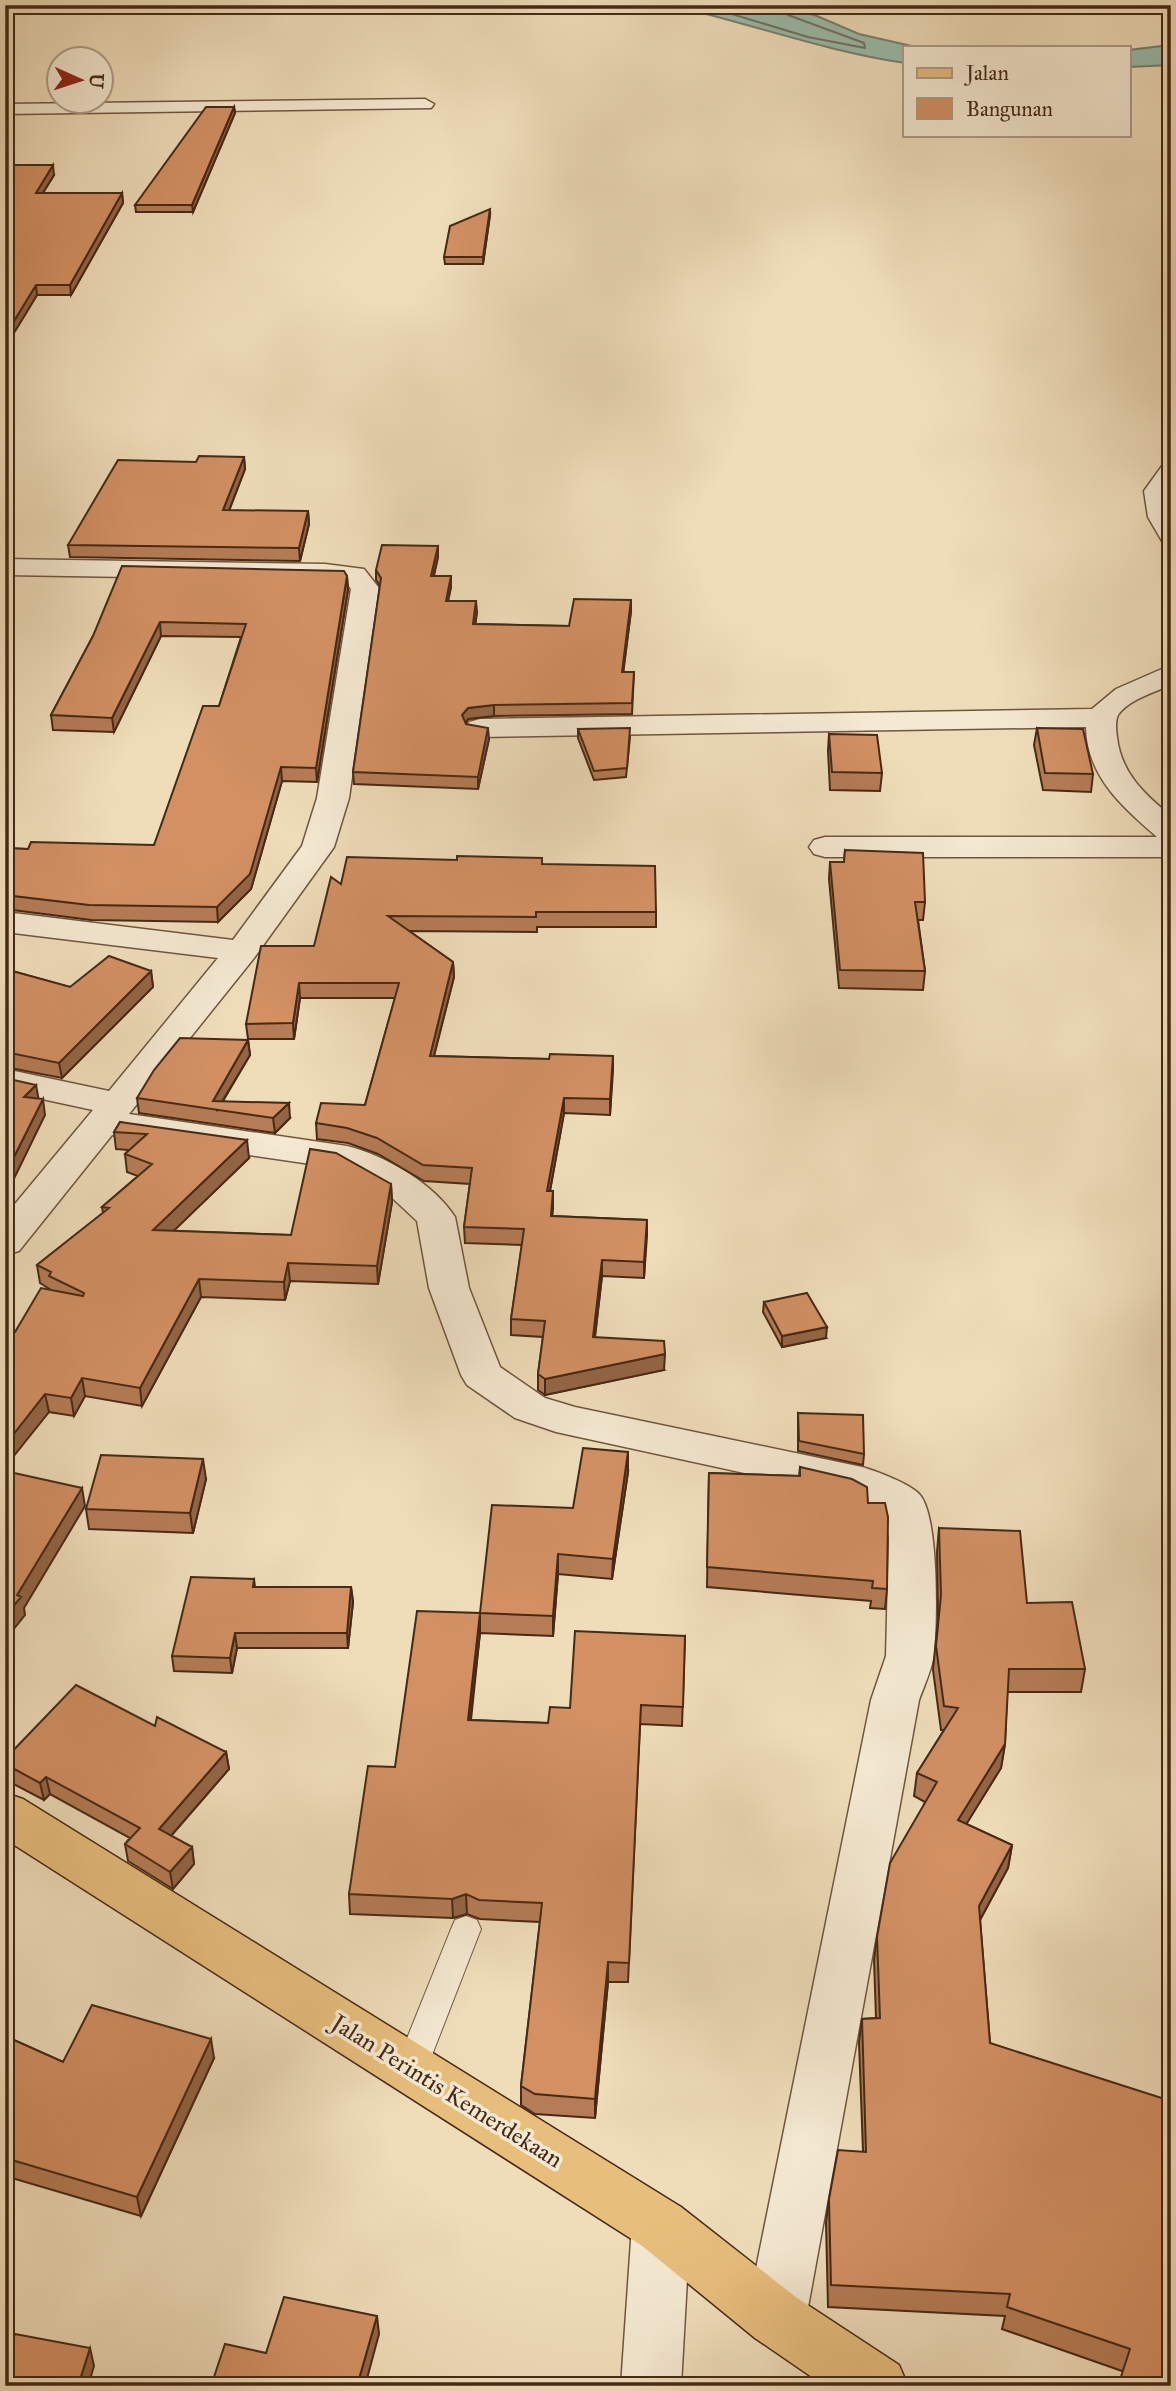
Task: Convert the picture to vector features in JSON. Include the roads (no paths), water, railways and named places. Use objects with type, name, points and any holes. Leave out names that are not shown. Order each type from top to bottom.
[{"type":"main road","name":"Jalan Perintis Kemerdekaan","points":[[5,1813],[661,2226],[776,2318],[878,2386]]},
{"type":"street","points":[[5,109],[425,104]]},
{"type":"street","points":[[1171,471],[1157,491],[1161,517],[1171,535]]},
{"type":"street","points":[[5,567],[325,572],[354,575],[365,588],[327,824],[318,847],[242,951],[5,1242]]},
{"type":"street","points":[[1171,674],[1115,702],[1102,718],[1103,752],[1115,782],[1171,833]]},
{"type":"street","points":[[480,728],[1102,718]]},
{"type":"street","points":[[825,847],[1171,847]]},
{"type":"street","points":[[5,922],[242,951]]},
{"type":"street","points":[[5,1080],[111,1113],[347,1158],[402,1186],[436,1217],[449,1288],[482,1376],[530,1408],[570,1421],[862,1483],[903,1504],[911,1537],[909,1656],[895,1700],[776,2318]]},
{"type":"street","points":[[651,2386],[661,2226]]},
{"type":"lane","points":[[411,2068],[466,1929]]},
{"type":"water","points":[[670,5],[780,5],[817,16],[859,34],[912,46],[903,46],[903,63],[816,44]]},
{"type":"water","points":[[1171,45],[1171,65],[1130,67],[1130,50]]}]
